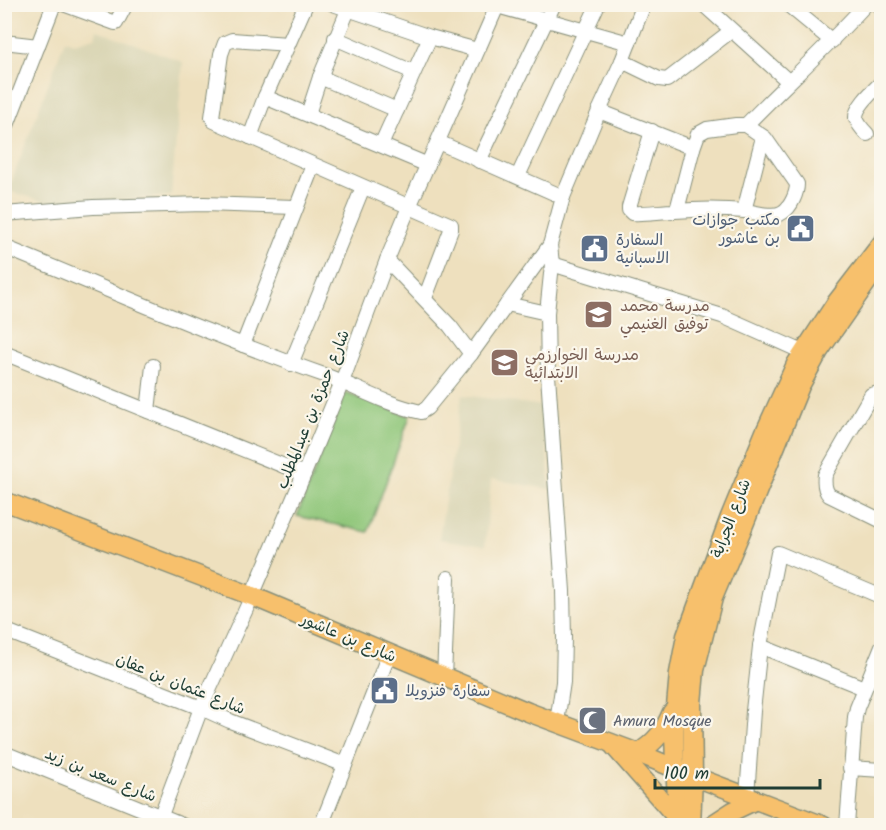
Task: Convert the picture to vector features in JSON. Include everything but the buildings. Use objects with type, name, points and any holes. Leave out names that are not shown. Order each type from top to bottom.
[{"type":"main road","name":"شارع الجرابة","points":[[683,823],[675,768],[674,729],[679,673],[686,636],[730,517],[765,432],[803,352],[836,303],[882,243]]},
{"type":"main road","name":"شارع الجرابة","points":[[683,823],[693,776],[692,703],[695,670],[713,598],[809,368],[882,262]]},
{"type":"main road","name":"شارع بن عاشور","points":[[4,501],[252,596],[444,678],[824,825]]},
{"type":"main road","points":[[638,753],[655,741],[676,702]]},
{"type":"main road","points":[[611,743],[683,823]]},
{"type":"main road","points":[[710,825],[752,798]]},
{"type":"street","points":[[4,133],[11,98],[38,46],[54,4]]},
{"type":"street","points":[[63,4],[116,23],[126,4]]},
{"type":"street","points":[[250,137],[306,4]]},
{"type":"street","points":[[333,4],[430,37],[477,50]]},
{"type":"street","points":[[479,161],[554,4]]},
{"type":"street","points":[[518,176],[598,4]]},
{"type":"street","points":[[4,247],[291,364],[407,409],[421,412],[427,408],[471,354],[550,245],[563,197],[644,4]]},
{"type":"street","points":[[703,4],[788,81]]},
{"type":"street","points":[[787,4],[832,41]]},
{"type":"street","points":[[746,125],[788,81],[832,41],[866,4]]},
{"type":"street","points":[[878,4],[882,8]]},
{"type":"street","points":[[495,5],[629,43]]},
{"type":"street","name":"شارع حمزة بن عبدالمطلب","points":[[159,821],[201,708],[304,474],[342,382],[387,260],[495,5]]},
{"type":"street","points":[[308,114],[335,38],[348,10]]},
{"type":"street","points":[[622,61],[659,80],[667,80],[731,31]]},
{"type":"street","points":[[381,145],[430,37]]},
{"type":"street","points":[[335,38],[413,72]]},
{"type":"street","points":[[288,44],[232,40],[225,43],[212,117],[214,121],[448,224],[451,227],[425,298]]},
{"type":"street","points":[[4,42],[38,46]]},
{"type":"street","points":[[320,77],[397,110]]},
{"type":"street","points":[[867,134],[859,125],[856,111],[882,82]]},
{"type":"street","points":[[265,97],[428,165]]},
{"type":"street","points":[[598,111],[693,148]]},
{"type":"street","points":[[652,131],[629,207],[630,212],[636,214],[677,210],[777,214],[787,208],[797,191],[796,182],[763,137],[746,125],[702,130],[693,148],[677,210]]},
{"type":"street","points":[[744,211],[763,137]]},
{"type":"street","points":[[438,142],[563,197]]},
{"type":"street","points":[[243,345],[314,165]]},
{"type":"street","points":[[291,364],[363,187]]},
{"type":"street","points":[[4,214],[93,207],[204,204],[296,207]]},
{"type":"street","points":[[550,245],[552,264],[547,313],[548,375],[564,638],[557,722]]},
{"type":"street","points":[[387,260],[425,298],[471,354]]},
{"type":"street","points":[[552,264],[722,316],[803,352]]},
{"type":"street","points":[[507,304],[547,313]]},
{"type":"street","points":[[4,353],[304,474]]},
{"type":"street","points":[[148,411],[153,366]]},
{"type":"street","points":[[882,393],[871,395],[825,475],[824,482],[829,495],[882,521]]},
{"type":"street","points":[[752,798],[753,711],[760,646],[778,553],[882,597]]},
{"type":"street","points":[[444,678],[448,578]]},
{"type":"street","name":"شارع عثمان بن عفان","points":[[4,630],[201,708],[230,722],[345,765]]},
{"type":"street","points":[[760,646],[864,688]]},
{"type":"street","points":[[847,825],[855,717],[864,688],[882,646]]},
{"type":"street","points":[[321,825],[389,654]]},
{"type":"street","name":"شارع سعد بن زيد","points":[[4,753],[159,821],[184,825]]},
{"type":"street","points":[[850,768],[882,770]]},
{"type":"shaded area","points":[[97,30],[183,62],[171,196],[58,205],[8,191],[65,40],[74,43],[95,37]]},
{"type":"shaded area","points":[[462,395],[543,406],[550,489],[491,479],[485,546],[439,539]]},
{"type":"green space","points":[[345,393],[410,416],[368,532],[297,516]]},
{"type":"place","name":"مكتب جوازات بن عاشور","points":[[801,228]]},
{"type":"place","name":"السفارة الاسبانية","points":[[595,248]]},
{"type":"place","name":"مدرسة محمد توفيق الغنيمي","points":[[599,314]]},
{"type":"place","name":"مدرسة الخوارزمي الابتدائية","points":[[504,363]]},
{"type":"place","name":"سفارة فنزويلا","points":[[384,690]]},
{"type":"place","name":"Amura Mosque","points":[[592,720]]}]
